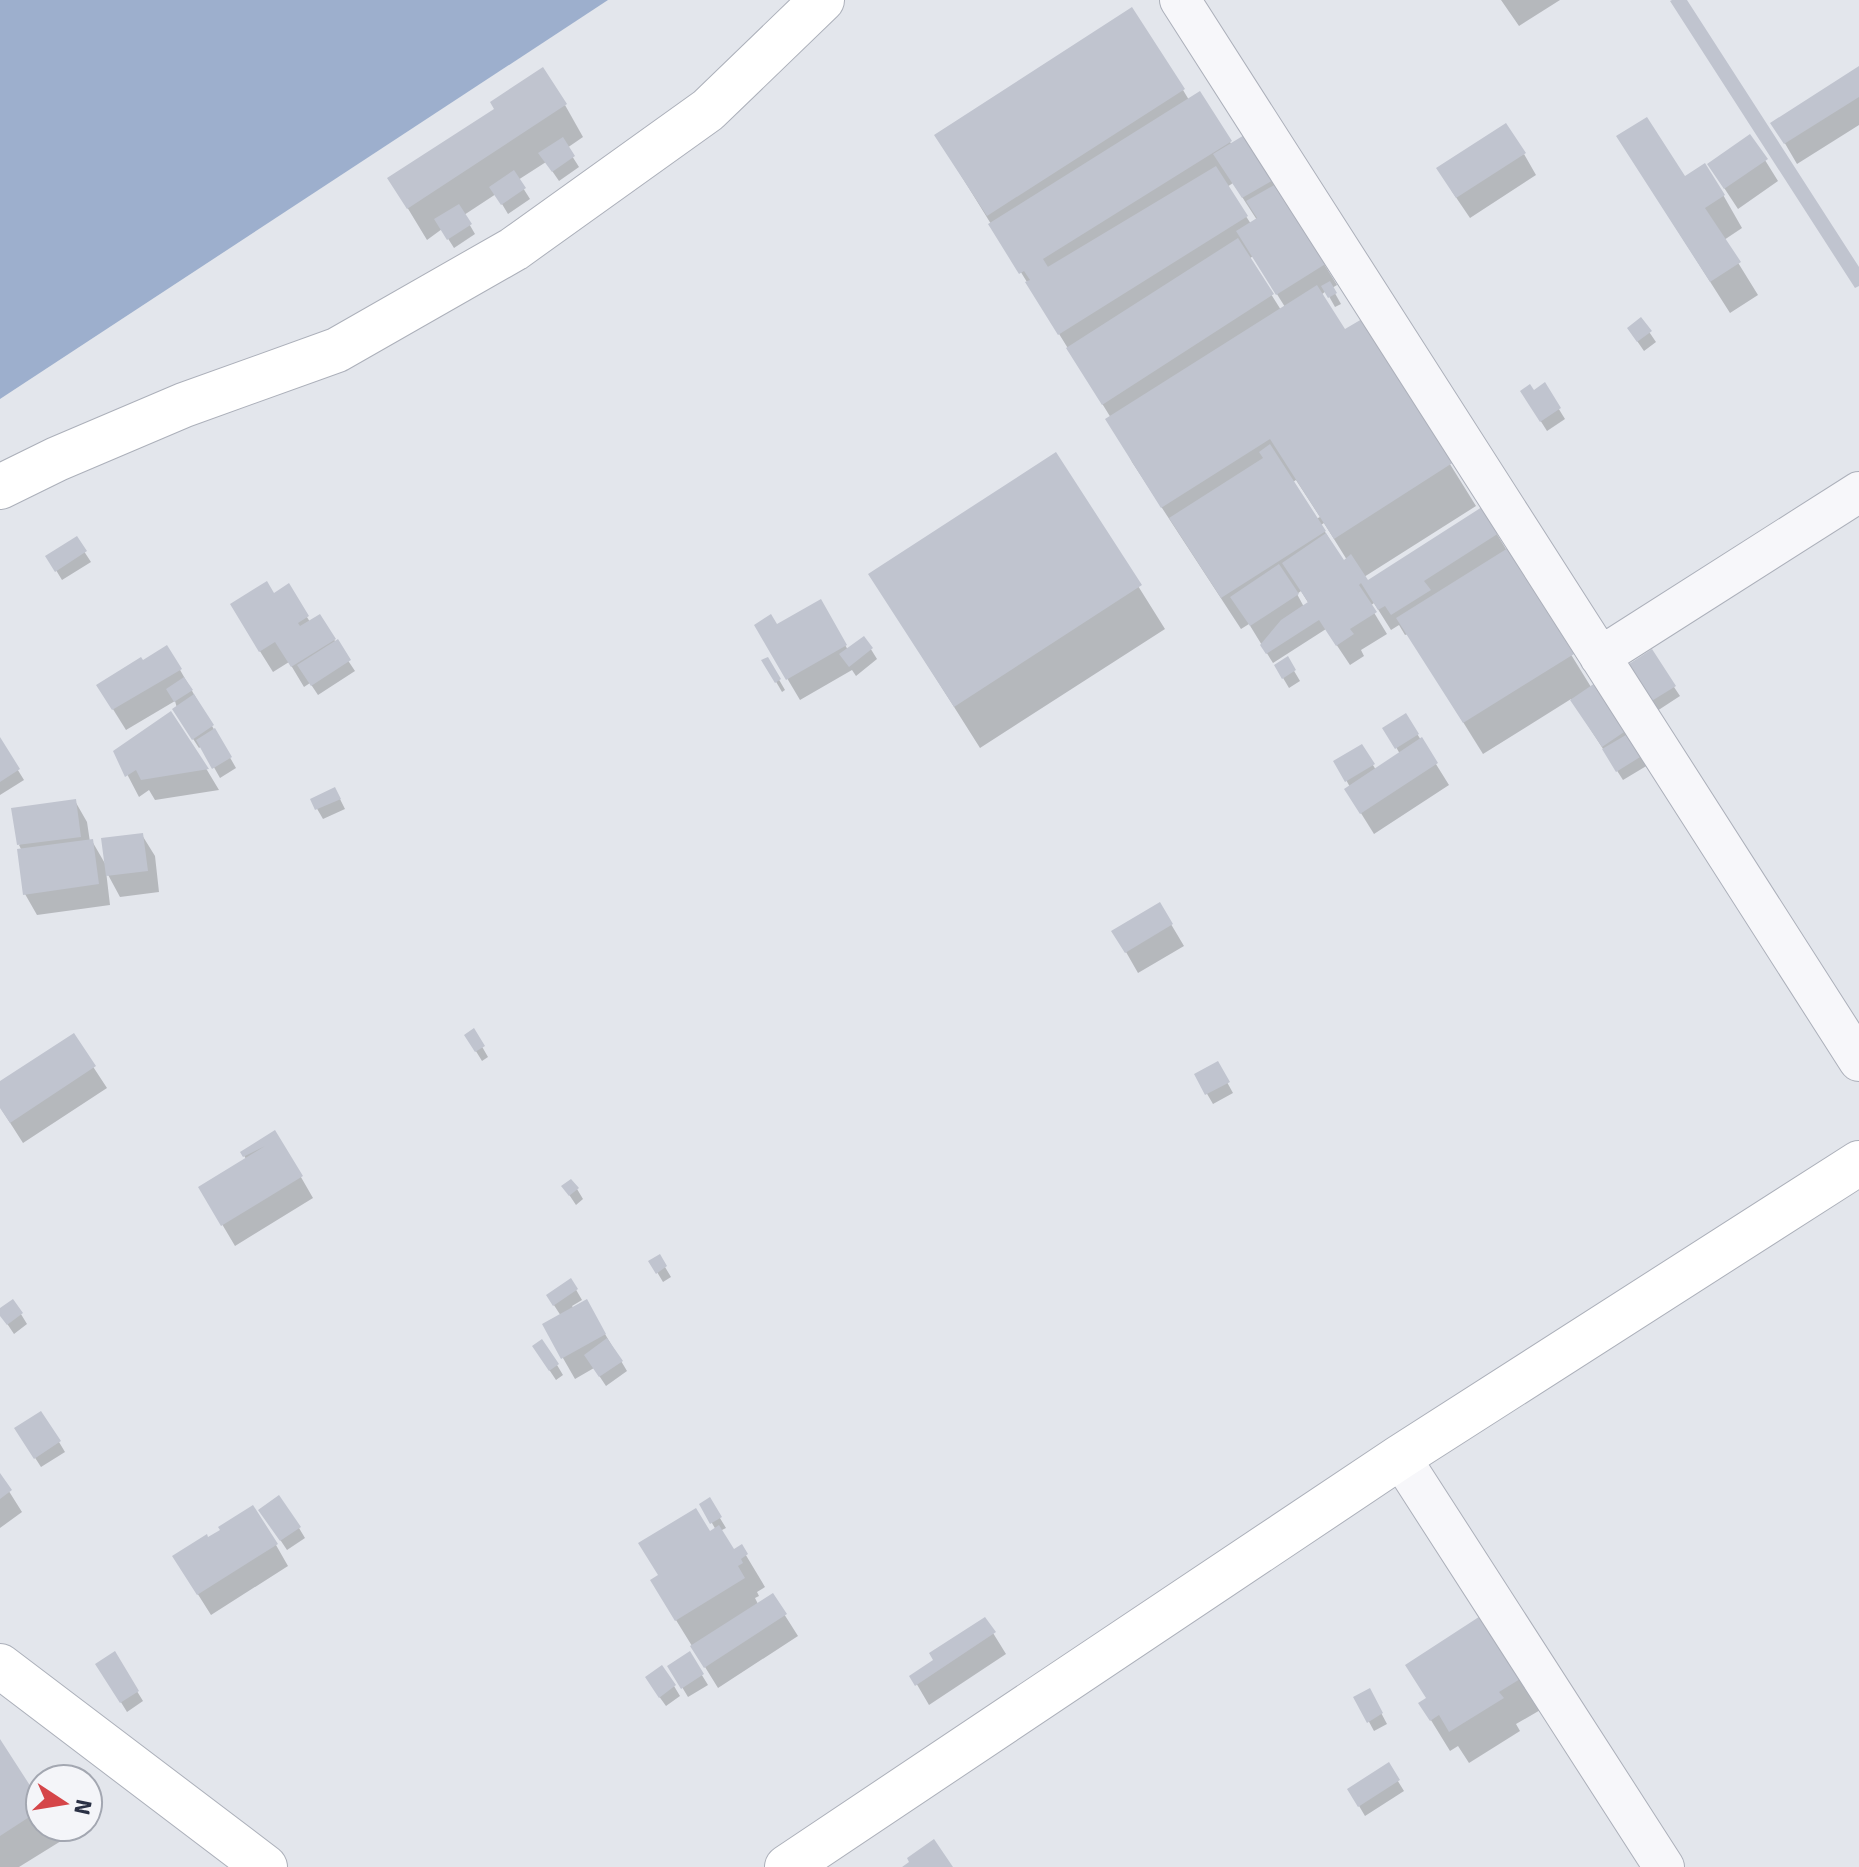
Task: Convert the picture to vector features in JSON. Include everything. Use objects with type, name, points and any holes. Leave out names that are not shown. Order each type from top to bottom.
[{"type":"street","points":[[0,487],[184,405],[337,350],[514,249],[708,110],[822,0]]},
{"type":"street","points":[[1180,0],[1859,1061]]},
{"type":"street","points":[[1600,657],[1859,492]]},
{"type":"street","points":[[787,1867],[1400,1457],[1859,1163]]},
{"type":"street","points":[[1400,1457],[1664,1867]]},
{"type":"street","points":[[0,1666],[265,1867]]},
{"type":"water","points":[[0,0],[608,0],[0,399]]},
{"type":"building","points":[[1672,0],[1687,0],[1859,267],[1859,286],[1855,288]]},
{"type":"building","points":[[1132,7],[1185,89],[987,216],[934,135]]},
{"type":"building","points":[[1859,66],[1859,97],[1784,144],[1770,123]]},
{"type":"building","points":[[543,67],[567,104],[407,209],[387,178],[494,109],[490,102]]},
{"type":"building","points":[[1200,91],[1232,141],[1043,259],[1048,267],[1216,166],[1248,216],[1058,335],[1025,282],[1030,280],[1024,271],[1019,274],[988,224]]},
{"type":"building","points":[[1647,117],[1685,176],[1705,163],[1725,195],[1705,208],[1741,262],[1710,282],[1616,136]]},
{"type":"building","points":[[1506,123],[1526,153],[1456,198],[1436,168]]},
{"type":"building","points":[[1246,134],[1275,179],[1242,198],[1213,154]]},
{"type":"building","points":[[1750,134],[1768,159],[1724,189],[1707,164]]},
{"type":"building","points":[[563,137],[575,156],[552,172],[538,153]]},
{"type":"building","points":[[514,170],[526,188],[501,205],[489,187]]},
{"type":"building","points":[[1276,184],[1327,263],[1276,295],[1236,231],[1257,218],[1246,201]]},
{"type":"building","points":[[459,204],[472,224],[447,240],[434,219]]},
{"type":"building","points":[[1238,238],[1274,294],[1102,405],[1066,348]]},
{"type":"building","points":[[1330,281],[1337,293],[1328,298],[1321,286]]},
{"type":"building","points":[[1317,285],[1345,329],[1362,319],[1454,462],[1334,539],[1270,439],[1161,508],[1105,419]]},
{"type":"building","points":[[1641,317],[1652,331],[1637,342],[1627,328]]},
{"type":"building","points":[[1545,382],[1561,408],[1540,422],[1520,391],[1530,384],[1534,390]]},
{"type":"building","points":[[1270,444],[1326,531],[1221,598],[1169,518],[1263,458],[1259,452]]},
{"type":"building","points":[[1056,452],[1142,585],[954,707],[868,574]]},
{"type":"building","points":[[1482,507],[1499,533],[1424,581],[1431,590],[1391,615],[1385,606],[1378,610],[1361,583],[1359,585],[1377,612],[1350,629],[1354,634],[1336,646],[1319,620],[1266,654],[1260,645],[1281,620],[1308,602],[1282,563],[1326,533],[1344,560],[1351,554],[1368,580]]},
{"type":"building","points":[[77,536],[87,551],[55,572],[45,556]]},
{"type":"building","points":[[1508,548],[1574,654],[1463,723],[1396,618]]},
{"type":"building","points":[[1279,564],[1299,594],[1250,626],[1230,597]]},
{"type":"building","points":[[267,581],[274,593],[289,583],[309,616],[298,623],[300,626],[320,614],[336,639],[291,667],[275,642],[259,652],[230,604]]},
{"type":"building","points":[[821,599],[847,645],[786,680],[754,625],[771,614],[777,624]]},
{"type":"building","points":[[864,636],[873,648],[849,667],[839,654]]},
{"type":"building","points":[[338,639],[351,660],[311,686],[297,665]]},
{"type":"building","points":[[167,645],[182,669],[112,710],[96,685]]},
{"type":"building","points":[[1652,649],[1676,686],[1650,702],[1626,666]]},
{"type":"building","points":[[1288,656],[1296,670],[1282,679],[1274,665]]},
{"type":"building","points":[[768,657],[781,679],[775,683],[761,660]]},
{"type":"building","points":[[184,677],[193,690],[174,702],[166,689]]},
{"type":"building","points":[[1598,681],[1630,728],[1602,747],[1570,700]]},
{"type":"building","points":[[194,694],[214,725],[192,740],[172,709]]},
{"type":"building","points":[[171,711],[209,769],[141,780],[136,770],[125,777],[113,751]]},
{"type":"building","points":[[1406,713],[1419,734],[1395,749],[1382,728]]},
{"type":"building","points":[[215,728],[232,757],[212,769],[196,740]]},
{"type":"building","points":[[1631,732],[1645,754],[1616,772],[1602,749]]},
{"type":"building","points":[[0,737],[20,769],[0,782]]},
{"type":"building","points":[[1422,737],[1438,763],[1360,814],[1344,789]]},
{"type":"building","points":[[1362,744],[1375,764],[1345,782],[1333,761]]},
{"type":"building","points":[[335,787],[341,799],[315,810],[310,799]]},
{"type":"building","points":[[76,799],[81,837],[17,845],[11,808]]},
{"type":"building","points":[[143,833],[148,871],[106,876],[101,838]]},
{"type":"building","points":[[93,839],[99,884],[23,895],[17,849]]},
{"type":"building","points":[[1160,902],[1173,924],[1125,953],[1111,931]]},
{"type":"building","points":[[474,1028],[485,1046],[475,1052],[464,1035]]},
{"type":"building","points":[[74,1033],[96,1066],[10,1123],[0,1108],[0,1081]]},
{"type":"building","points":[[1218,1061],[1230,1082],[1205,1095],[1194,1074]]},
{"type":"building","points":[[275,1130],[303,1176],[221,1226],[198,1187],[265,1146],[243,1157],[240,1152]]},
{"type":"building","points":[[571,1179],[579,1188],[569,1196],[561,1186]]},
{"type":"building","points":[[660,1254],[667,1266],[656,1274],[648,1261]]},
{"type":"building","points":[[571,1278],[578,1289],[553,1306],[546,1295]]},
{"type":"building","points":[[13,1299],[23,1313],[7,1325],[0,1316],[0,1308]]},
{"type":"building","points":[[587,1299],[606,1334],[561,1359],[542,1324]]},
{"type":"building","points":[[607,1338],[623,1361],[599,1377],[584,1355]]},
{"type":"building","points":[[542,1339],[559,1364],[549,1371],[532,1346]]},
{"type":"building","points":[[41,1411],[61,1441],[34,1459],[14,1428]]},
{"type":"building","points":[[0,1473],[12,1490],[0,1499]]},
{"type":"building","points":[[279,1495],[301,1527],[280,1541],[258,1510]]},
{"type":"building","points":[[710,1497],[722,1517],[710,1524],[699,1504]]},
{"type":"building","points":[[253,1505],[278,1544],[197,1595],[172,1556],[207,1534],[208,1537],[220,1530],[218,1527]]},
{"type":"building","points":[[696,1508],[710,1531],[719,1525],[734,1549],[742,1544],[748,1554],[738,1566],[745,1578],[675,1621],[650,1580],[658,1575],[638,1543]]},
{"type":"building","points":[[773,1593],[787,1614],[704,1668],[690,1646]]},
{"type":"building","points":[[1485,1613],[1525,1676],[1499,1692],[1504,1698],[1449,1732],[1439,1715],[1430,1721],[1418,1703],[1426,1698],[1405,1665]]},
{"type":"building","points":[[985,1617],[996,1632],[915,1686],[909,1676],[933,1660],[929,1653]]},
{"type":"building","points":[[115,1651],[139,1691],[120,1703],[95,1664]]},
{"type":"building","points":[[690,1651],[704,1674],[681,1689],[667,1666]]},
{"type":"building","points":[[662,1665],[676,1685],[659,1698],[645,1677]]},
{"type":"building","points":[[1370,1688],[1383,1713],[1367,1723],[1353,1697]]},
{"type":"building","points":[[0,1739],[24,1776],[24,1820],[0,1836]]},
{"type":"building","points":[[1389,1762],[1400,1780],[1358,1807],[1347,1789]]},
{"type":"building","points":[[934,1839],[953,1867],[902,1867],[909,1862],[907,1858]]}]
